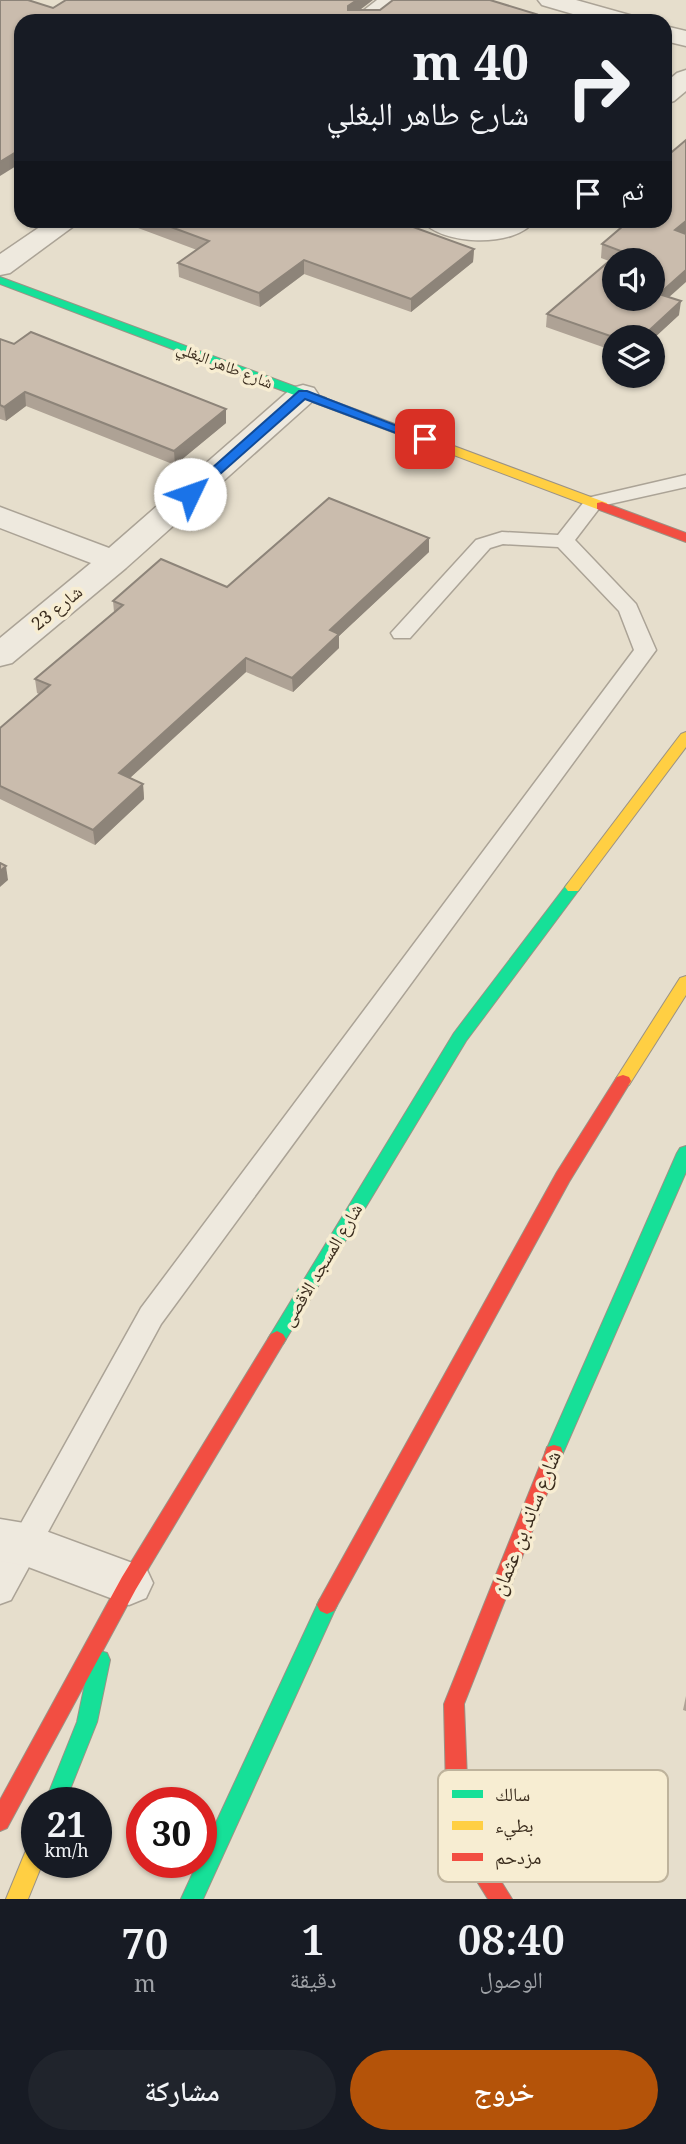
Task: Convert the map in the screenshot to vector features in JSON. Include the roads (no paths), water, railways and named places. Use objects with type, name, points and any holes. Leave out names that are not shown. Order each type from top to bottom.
[{"type":"main road","name":"شارع طاهر البغلي","points":[[0,280],[686,538]]},
{"type":"main road","name":"شارع المسجد الاقصى","points":[[0,1821],[119,1600],[460,1037],[686,737]]},
{"type":"main road","points":[[192,1899],[339,1580],[563,1177],[686,982]]},
{"type":"main road","name":"شارع ساند بن عثمان","points":[[456,1770],[454,1704],[537,1492],[686,1153]]},
{"type":"main road","points":[[61,1787],[87,1722],[119,1600]]},
{"type":"main road","points":[[17,1899],[26,1878]]},
{"type":"main road","name":"شارع ساند بن عثمان","points":[[490,1882],[501,1899]]},
{"type":"street","points":[[372,14],[393,0]]},
{"type":"street","points":[[550,0],[599,14]]},
{"type":"street","points":[[672,90],[686,78]]},
{"type":"street","points":[[0,267],[57,228]]},
{"type":"street","points":[[456,228],[472,234],[496,234],[514,228]]},
{"type":"street","name":"شارع 23","points":[[0,655],[114,561],[303,394]]},
{"type":"street","points":[[0,517],[114,561]]},
{"type":"street","points":[[12,1542],[119,1600]]},
{"type":"lane","points":[[564,541],[594,502],[686,481]]},
{"type":"lane","points":[[0,1590],[12,1542],[151,1316],[645,650],[629,608],[564,541],[502,538],[482,544],[402,634]]}]
